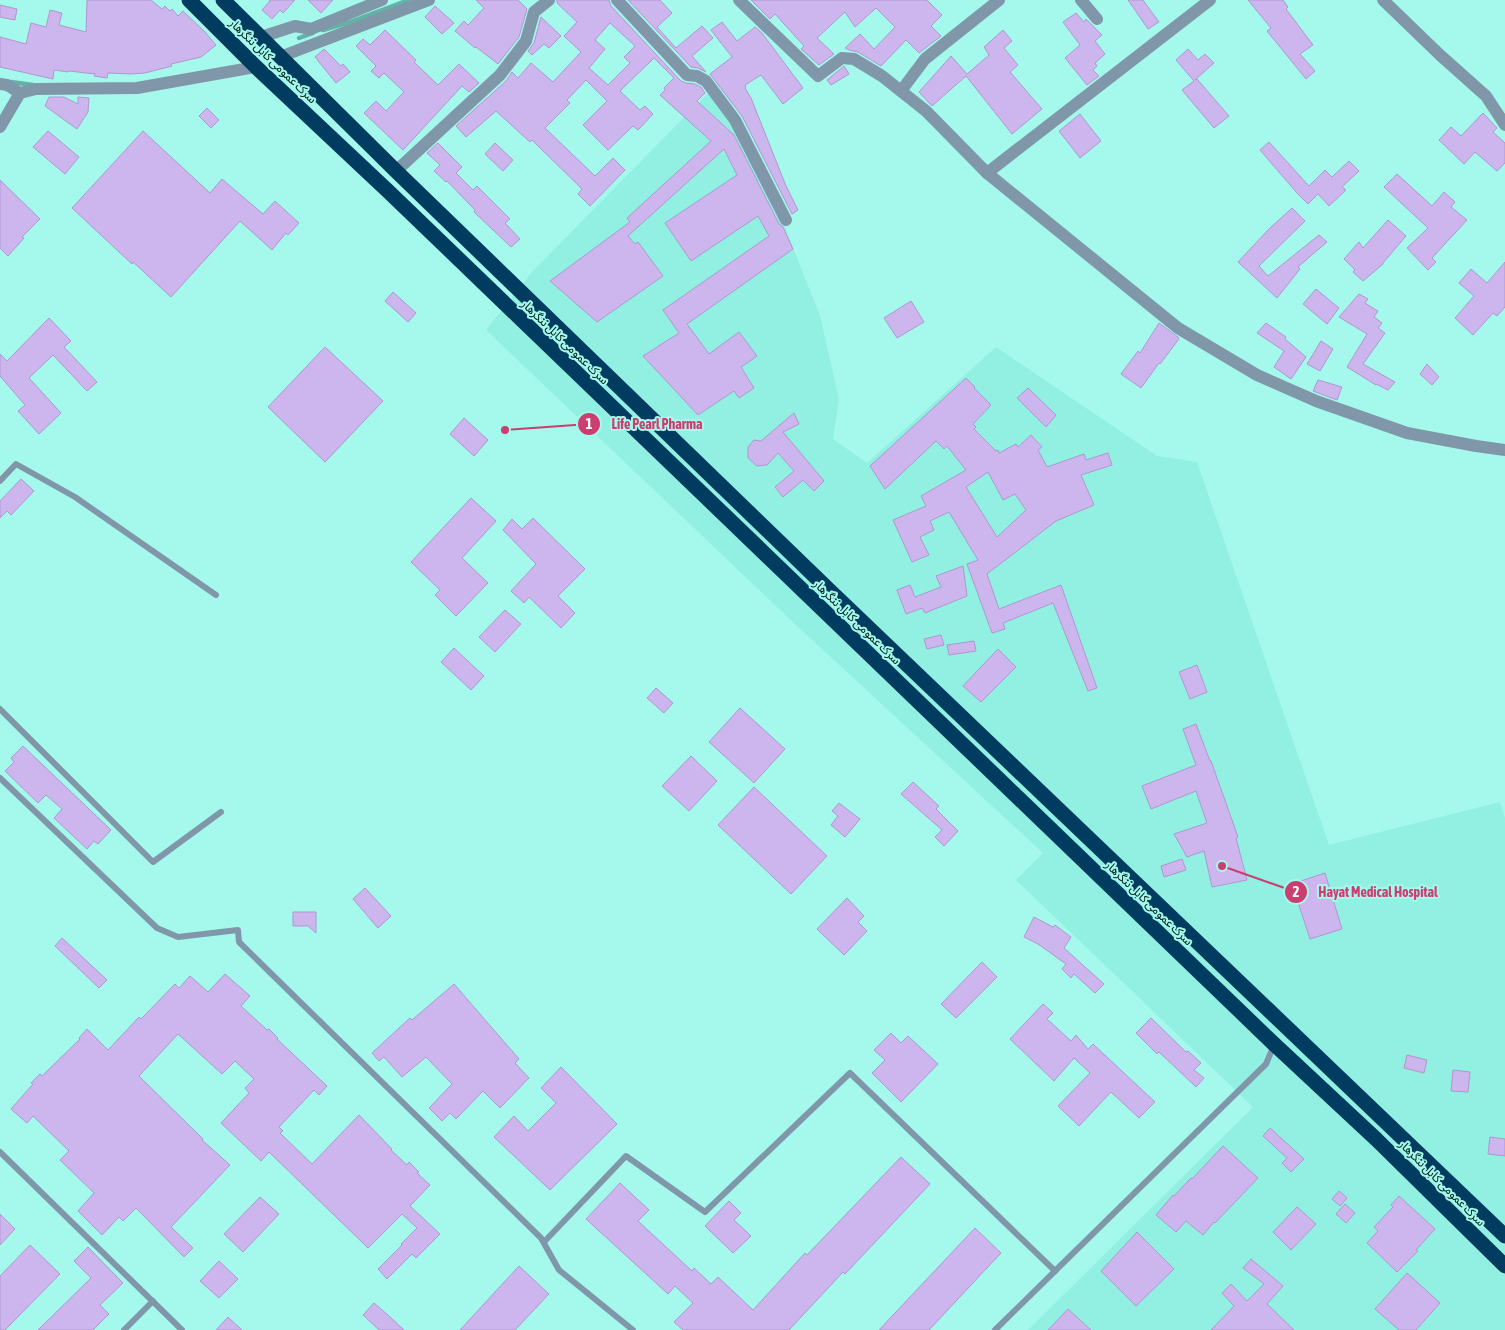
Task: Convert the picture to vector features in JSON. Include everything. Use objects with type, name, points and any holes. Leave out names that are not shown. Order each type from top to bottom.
[{"type":"highway","name":"سرک عمومی کابل ننگرهار","points":[[189,0],[256,68],[389,192],[1269,1039],[1376,1139],[1505,1266]]},
{"type":"highway","name":"سرک عمومی کابل ننگرهار","points":[[223,0],[396,171],[829,590],[1505,1236]]},
{"type":"highway","points":[[589,385],[602,370]]},
{"type":"highway","points":[[816,603],[829,590]]},
{"type":"highway","points":[[1083,860],[1096,845]]},
{"type":"highway","points":[[1269,1039],[1277,1018]]},
{"type":"street","points":[[261,37],[295,26],[311,29],[382,0]]},
{"type":"street","points":[[280,56],[429,0]]},
{"type":"street","points":[[396,171],[500,75],[526,41],[534,12],[549,0]]},
{"type":"street","points":[[617,0],[686,75],[697,76],[706,82],[734,120],[786,220]]},
{"type":"street","points":[[739,0],[818,76],[842,58],[854,58],[882,76],[926,111],[987,173],[1178,328],[1257,375],[1316,401],[1406,433],[1505,450]]},
{"type":"street","points":[[1081,0],[1097,19]]},
{"type":"street","points":[[987,173],[1210,0]]},
{"type":"street","points":[[1384,0],[1440,55],[1486,96],[1505,125]]},
{"type":"street","points":[[901,91],[925,60],[992,2]]},
{"type":"street","points":[[0,127],[20,93],[36,89],[137,88],[256,68]]},
{"type":"street","points":[[0,84],[8,85],[20,93]]},
{"type":"lane","points":[[0,481],[16,464],[75,497],[216,595]]},
{"type":"lane","points":[[0,709],[153,862],[221,812]]},
{"type":"lane","points":[[0,778],[157,928],[178,937],[238,930],[240,942],[541,1238],[560,1270],[633,1330]]},
{"type":"lane","points":[[995,1330],[1266,1064],[1269,1039]]},
{"type":"lane","points":[[544,1242],[626,1156],[705,1212],[850,1073],[1055,1271]]},
{"type":"lane","points":[[0,1152],[182,1330]]},
{"type":"lane","points":[[124,1330],[153,1301]]},
{"type":"shaded area","points":[[709,92],[740,136],[784,225],[820,316],[839,399],[833,439],[867,463],[996,347],[1157,456],[1197,462],[1329,845],[1500,802],[1505,818],[1505,1330],[1028,1330],[1253,1107],[1016,880],[1043,853],[798,627],[486,330],[532,272]]},
{"type":"building","points":[[87,0],[151,0],[162,9],[165,6],[170,11],[172,9],[178,16],[183,11],[216,45],[201,57],[171,64],[172,66],[145,73],[108,73],[107,78],[94,76],[95,74],[54,70],[53,79],[0,67],[0,37],[26,44],[31,23],[46,27],[50,10],[62,13],[59,25],[86,32]]},
{"type":"building","points":[[269,0],[295,0],[283,13],[280,10],[272,19],[262,10]]},
{"type":"building","points":[[308,0],[333,0],[321,13]]},
{"type":"building","points":[[476,0],[518,0],[527,9],[519,37],[498,64],[455,31],[464,21],[468,25],[484,8]]},
{"type":"building","points":[[557,0],[609,0],[611,6],[681,81],[701,87],[705,93],[697,101],[734,135],[793,249],[687,324],[709,354],[739,332],[757,356],[741,367],[754,388],[739,398],[734,391],[698,415],[643,356],[679,333],[663,310],[769,236],[758,216],[691,261],[665,223],[737,175],[724,149],[628,236],[635,244],[638,242],[663,276],[597,322],[550,281],[630,222],[627,218],[711,141],[660,95],[674,78],[654,58],[620,91],[640,110],[645,106],[653,114],[638,130],[633,126],[608,150],[583,125],[607,101],[586,80],[567,100],[570,103],[545,128],[595,176],[613,158],[625,170],[590,206],[578,194],[582,189],[532,140],[530,142],[496,111],[466,137],[456,126],[506,81],[512,72],[518,78],[531,63],[553,82],[581,52],[564,36],[577,22],[557,3]],"holes":[[[610,23],[635,46],[624,57],[630,63],[608,85],[589,68],[605,49],[595,40]]]},
{"type":"building","points":[[628,0],[660,0],[672,13],[657,27],[676,48],[702,26],[713,38],[692,56],[706,72],[691,67]]},
{"type":"building","points":[[751,0],[927,0],[942,15],[931,26],[941,36],[919,53],[906,40],[881,66],[858,52],[845,48],[860,34],[874,49],[895,27],[876,8],[855,27],[845,12],[817,38],[834,54],[819,65],[801,49],[804,46],[775,14],[770,19]]},
{"type":"building","points":[[1128,0],[1143,0],[1159,22],[1148,29]]},
{"type":"building","points":[[1248,0],[1283,0],[1288,7],[1286,9],[1313,45],[1300,54],[1315,71],[1306,79],[1267,31],[1271,28]]},
{"type":"building","points":[[0,5],[17,9],[15,20],[0,17]]},
{"type":"building","points":[[435,6],[454,23],[442,34],[425,17]]},
{"type":"building","points":[[1076,13],[1084,22],[1086,19],[1102,35],[1095,41],[1105,54],[1095,63],[1097,66],[1093,70],[1099,76],[1087,85],[1065,58],[1080,45],[1063,22]]},
{"type":"building","points":[[541,17],[561,36],[549,48],[544,44],[532,55],[528,51],[534,43]]},
{"type":"building","points":[[722,22],[737,41],[755,27],[762,33],[803,88],[783,104],[761,75],[745,85],[786,186],[798,210],[792,214],[742,116],[710,74],[732,57],[711,30]]},
{"type":"building","points":[[385,30],[416,60],[414,62],[438,85],[459,64],[479,83],[469,92],[462,86],[403,150],[364,113],[376,101],[386,111],[404,92],[384,73],[379,78],[371,71],[376,66],[356,46],[363,39],[370,45]]},
{"type":"building","points":[[1003,30],[1012,41],[1004,48],[1018,65],[1010,72],[1042,109],[1012,134],[966,76],[932,106],[919,92],[951,56],[967,74],[989,55],[984,47]]},
{"type":"building","points":[[324,49],[350,72],[336,83],[315,57]]},
{"type":"building","points":[[1188,49],[1198,60],[1205,54],[1214,63],[1195,80],[1197,79],[1229,116],[1214,128],[1182,90],[1194,81],[1176,60]]},
{"type":"building","points":[[844,66],[849,74],[831,85],[827,80]]},
{"type":"building","points":[[49,97],[64,97],[78,104],[78,97],[89,98],[88,112],[77,129],[45,106]]},
{"type":"building","points":[[207,108],[219,120],[211,128],[199,116]]},
{"type":"building","points":[[1483,113],[1497,128],[1493,132],[1505,143],[1505,163],[1497,171],[1475,152],[1464,164],[1439,140],[1451,127],[1461,136]]},
{"type":"building","points":[[1080,114],[1101,141],[1080,158],[1059,131]]},
{"type":"building","points":[[48,131],[79,157],[65,174],[33,147]]},
{"type":"building","points":[[143,131],[210,193],[222,179],[263,214],[275,201],[299,223],[288,235],[286,233],[272,250],[240,221],[171,297],[133,262],[132,264],[72,208]]},
{"type":"building","points":[[1269,142],[1309,186],[1325,170],[1332,177],[1349,161],[1359,171],[1342,187],[1346,190],[1329,206],[1318,194],[1308,204],[1260,150]]},
{"type":"building","points":[[438,143],[462,167],[456,173],[473,190],[477,186],[510,219],[505,223],[520,239],[511,247],[474,212],[475,210],[447,181],[434,171],[440,165],[427,153]]},
{"type":"building","points":[[495,143],[513,160],[503,171],[485,154]]},
{"type":"building","points":[[1397,174],[1432,206],[1444,192],[1455,202],[1451,207],[1467,220],[1432,258],[1436,262],[1428,270],[1407,248],[1428,228],[1384,187]]},
{"type":"building","points":[[0,180],[40,219],[22,237],[24,238],[8,256],[0,248]]},
{"type":"building","points":[[1292,208],[1305,221],[1259,266],[1268,276],[1319,235],[1327,242],[1298,267],[1300,269],[1277,298],[1238,262]]},
{"type":"building","points":[[1388,220],[1406,236],[1383,264],[1363,281],[1353,272],[1355,270],[1344,259],[1359,242],[1363,248]]},
{"type":"building","points":[[1505,262],[1505,307],[1497,316],[1493,313],[1473,335],[1455,318],[1474,296],[1459,283],[1471,269],[1487,283]]},
{"type":"building","points":[[1316,289],[1339,308],[1327,324],[1303,304]]},
{"type":"building","points":[[393,292],[416,313],[408,322],[385,301]]},
{"type":"building","points":[[1359,294],[1368,299],[1365,303],[1378,311],[1374,317],[1382,323],[1378,328],[1385,333],[1363,364],[1395,382],[1388,390],[1376,385],[1347,367],[1367,334],[1339,317]]},
{"type":"building","points":[[911,301],[924,322],[897,338],[884,318]]},
{"type":"building","points":[[49,318],[71,341],[64,347],[97,382],[87,391],[53,355],[29,378],[61,413],[39,434],[18,411],[25,405],[0,376],[0,354],[7,361]]},
{"type":"building","points":[[1159,323],[1179,339],[1141,388],[1121,374],[1138,351],[1140,353]]},
{"type":"building","points":[[1266,323],[1286,337],[1285,339],[1306,357],[1291,379],[1274,367],[1284,351],[1257,333]]},
{"type":"building","points":[[1321,341],[1333,349],[1320,371],[1307,364]]},
{"type":"building","points":[[325,347],[383,401],[325,462],[268,407]]},
{"type":"building","points":[[1427,364],[1439,377],[1432,385],[1420,374]]},
{"type":"building","points":[[966,378],[991,405],[973,424],[976,427],[974,429],[999,453],[1016,444],[1018,447],[1031,435],[1042,447],[1038,450],[1047,467],[1084,454],[1086,460],[1108,453],[1112,465],[1081,475],[1094,505],[1056,521],[987,574],[999,609],[1061,585],[1097,688],[1088,691],[1053,603],[1003,623],[1005,629],[992,633],[967,564],[978,560],[949,512],[930,521],[934,530],[920,537],[929,555],[912,562],[893,520],[926,506],[921,496],[966,470],[947,446],[944,449],[936,441],[885,489],[870,466]],"holes":[[[988,472],[1003,500],[1015,494],[1026,510],[997,537],[966,487]]]},
{"type":"building","points":[[1318,380],[1342,387],[1337,400],[1313,391]]},
{"type":"building","points":[[1028,388],[1056,415],[1046,427],[1017,398]]},
{"type":"building","points":[[794,413],[799,424],[783,432],[824,481],[814,491],[803,480],[783,497],[775,487],[794,471],[778,453],[767,465],[757,466],[748,458],[748,447],[754,440],[761,441]]},
{"type":"building","points":[[464,418],[488,440],[474,456],[450,434]]},
{"type":"building","points":[[21,479],[34,491],[11,515],[7,511],[0,518],[0,501]]},
{"type":"building","points":[[471,498],[496,521],[462,558],[488,583],[456,616],[435,595],[440,590],[411,562]]},
{"type":"building","points":[[533,518],[585,569],[558,596],[575,613],[561,628],[529,597],[524,603],[511,591],[536,564],[503,530],[512,519],[522,529]]},
{"type":"building","points":[[963,566],[967,596],[925,613],[922,608],[906,614],[897,590],[910,585],[915,597],[941,587],[936,576]]},
{"type":"building","points":[[505,610],[521,624],[495,652],[479,637]]},
{"type":"building","points":[[941,635],[944,645],[927,649],[924,639]]},
{"type":"building","points":[[974,641],[976,651],[949,655],[947,645]]},
{"type":"building","points":[[454,648],[484,676],[471,690],[441,662]]},
{"type":"building","points":[[998,649],[1016,667],[981,702],[963,686]]},
{"type":"building","points":[[1197,665],[1207,692],[1190,699],[1179,672]]},
{"type":"building","points":[[656,688],[673,703],[664,713],[647,698]]},
{"type":"building","points":[[740,708],[785,749],[754,783],[709,742]]},
{"type":"building","points":[[1196,724],[1238,837],[1236,838],[1247,880],[1212,887],[1204,851],[1187,857],[1174,834],[1207,823],[1196,791],[1151,809],[1142,786],[1196,765],[1183,729]]},
{"type":"building","points":[[23,746],[111,830],[98,844],[94,841],[87,849],[54,818],[62,809],[46,795],[38,803],[5,771],[14,762],[11,758]]},
{"type":"building","points":[[691,756],[717,781],[689,811],[662,786]]},
{"type":"building","points":[[913,782],[939,806],[936,809],[958,831],[944,846],[935,837],[942,830],[901,794]]},
{"type":"building","points":[[754,787],[827,856],[791,894],[718,825]]},
{"type":"building","points":[[839,803],[860,819],[845,837],[831,825],[838,816],[832,811]]},
{"type":"building","points":[[1182,859],[1186,870],[1164,877],[1161,866]]},
{"type":"building","points":[[1325,873],[1342,929],[1310,939],[1292,884]]},
{"type":"building","points":[[365,888],[391,916],[378,928],[353,899]]},
{"type":"building","points":[[847,898],[864,916],[858,922],[867,931],[844,955],[817,929]]},
{"type":"building","points":[[293,912],[316,912],[316,933],[308,926],[293,926]]},
{"type":"building","points":[[1034,917],[1053,927],[1055,925],[1071,937],[1064,948],[1104,984],[1095,993],[1074,974],[1071,978],[1062,969],[1066,964],[1038,944],[1024,937]]},
{"type":"building","points":[[62,938],[107,980],[99,988],[55,946]]},
{"type":"building","points":[[982,962],[997,977],[956,1018],[941,1004]]},
{"type":"building","points":[[225,974],[250,996],[241,1006],[267,1030],[269,1029],[277,1039],[327,1086],[319,1095],[314,1090],[279,1127],[283,1131],[280,1133],[312,1164],[359,1115],[391,1150],[407,1165],[409,1162],[419,1172],[417,1173],[430,1185],[410,1206],[440,1234],[416,1258],[412,1254],[387,1279],[378,1269],[417,1228],[402,1214],[368,1248],[269,1152],[261,1161],[221,1123],[249,1093],[245,1088],[254,1079],[235,1061],[222,1074],[178,1034],[139,1076],[202,1140],[230,1165],[171,1227],[193,1248],[184,1257],[136,1208],[123,1221],[119,1217],[102,1235],[78,1211],[94,1193],[60,1160],[69,1151],[33,1116],[27,1123],[11,1109],[33,1084],[31,1083],[40,1074],[42,1076],[80,1039],[87,1029],[108,1050],[139,1017],[141,1019],[175,984],[179,988],[190,976],[208,992]]},
{"type":"building","points":[[454,984],[519,1059],[515,1063],[529,1078],[500,1108],[483,1091],[456,1119],[450,1113],[442,1121],[429,1108],[452,1084],[426,1057],[402,1077],[384,1057],[379,1061],[372,1053],[410,1018],[412,1020]]},
{"type":"building","points":[[1043,1004],[1053,1013],[1047,1019],[1071,1041],[1076,1035],[1088,1049],[1093,1044],[1155,1102],[1139,1118],[1111,1092],[1079,1126],[1058,1106],[1090,1073],[1074,1058],[1054,1081],[1010,1039]]},
{"type":"building","points":[[1151,1018],[1186,1052],[1188,1051],[1201,1063],[1194,1070],[1204,1078],[1196,1087],[1159,1052],[1157,1054],[1136,1033]]},
{"type":"building","points":[[891,1033],[901,1043],[908,1036],[938,1064],[901,1102],[872,1073],[885,1060],[874,1050]]},
{"type":"building","points":[[1407,1055],[1427,1060],[1424,1073],[1404,1068]]},
{"type":"building","points":[[561,1067],[617,1124],[550,1190],[494,1137],[514,1116],[528,1131],[556,1103],[541,1088]]},
{"type":"building","points":[[1453,1070],[1470,1072],[1468,1092],[1451,1091]]},
{"type":"building","points":[[1270,1128],[1304,1159],[1291,1172],[1282,1163],[1287,1158],[1263,1136]]},
{"type":"building","points":[[1490,1137],[1505,1139],[1505,1156],[1488,1154]]},
{"type":"building","points":[[1223,1146],[1258,1178],[1203,1235],[1186,1221],[1176,1232],[1156,1215],[1173,1195],[1192,1179]]},
{"type":"building","points":[[901,1157],[930,1184],[789,1330],[683,1330],[674,1322],[693,1303],[675,1286],[668,1294],[586,1219],[620,1183],[649,1210],[638,1221],[692,1271],[694,1268],[711,1284],[718,1277],[753,1310],[805,1253],[807,1255]]},
{"type":"building","points":[[1339,1191],[1347,1198],[1340,1206],[1332,1199]]},
{"type":"building","points":[[1399,1196],[1435,1229],[1416,1250],[1418,1251],[1397,1272],[1367,1243],[1378,1231],[1374,1227],[1393,1207],[1391,1205]]},
{"type":"building","points":[[260,1197],[279,1214],[243,1252],[224,1234]]},
{"type":"building","points":[[729,1201],[741,1213],[734,1220],[751,1236],[733,1253],[705,1226]]},
{"type":"building","points":[[1345,1204],[1355,1213],[1346,1223],[1336,1214]]},
{"type":"building","points":[[1297,1207],[1316,1224],[1291,1250],[1273,1232]]},
{"type":"building","points":[[0,1214],[15,1229],[0,1245]]},
{"type":"building","points":[[975,1228],[1001,1253],[929,1330],[879,1330]]},
{"type":"building","points":[[1137,1232],[1174,1269],[1136,1306],[1101,1271]]},
{"type":"building","points":[[30,1245],[60,1274],[5,1330],[0,1330],[0,1276]]},
{"type":"building","points":[[88,1247],[123,1283],[100,1305],[109,1314],[93,1330],[38,1330],[91,1278],[74,1261]]},
{"type":"building","points":[[1251,1259],[1283,1286],[1267,1304],[1294,1330],[1211,1330],[1234,1306],[1222,1293],[1231,1284],[1247,1301],[1264,1284],[1243,1268]]},
{"type":"building","points":[[219,1261],[238,1279],[219,1298],[200,1281]]},
{"type":"building","points":[[519,1266],[549,1294],[515,1330],[460,1330]]},
{"type":"building","points":[[1407,1273],[1440,1303],[1416,1330],[1399,1330],[1375,1309]]},
{"type":"building","points":[[374,1303],[404,1330],[379,1330],[363,1315]]},
{"type":"building","points":[[1068,1309],[1091,1330],[1048,1330]]},
{"type":"building","points":[[228,1317],[242,1330],[216,1330]]},
{"type":"waterway","points":[[323,30],[409,0]]},
{"type":"waterway","points":[[299,38],[313,33]]},
{"type":"waterway","points":[[11,82],[33,85]]},
{"type":"place","name":"Life Pearl Pharma","points":[[505,430]]},
{"type":"place","name":"Hayat Medical Hospital","points":[[1222,866]]}]
